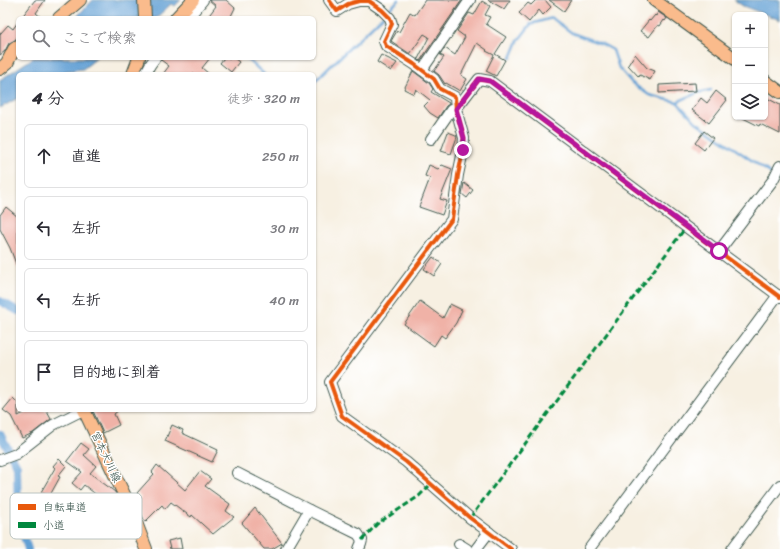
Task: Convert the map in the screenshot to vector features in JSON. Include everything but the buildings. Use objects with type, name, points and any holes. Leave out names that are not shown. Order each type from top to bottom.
[{"type":"main road","points":[[62,16],[80,0]]},
{"type":"main road","points":[[144,0],[145,16]]},
{"type":"main road","points":[[178,16],[193,0]]},
{"type":"main road","points":[[654,0],[732,57]]},
{"type":"main road","points":[[0,69],[7,63],[16,48]]},
{"type":"main road","points":[[134,72],[138,60]]},
{"type":"main road","name":"宮本大川線","points":[[85,412],[123,493]]},
{"type":"main road","name":"宮本大川線","points":[[142,539],[146,549]]},
{"type":"street","points":[[190,16],[203,0]]},
{"type":"street","points":[[329,0],[337,11],[348,4],[359,1],[369,1],[390,18],[392,24],[384,41],[386,46],[434,79],[440,89],[455,97],[456,109],[464,138],[452,219],[330,382],[342,416],[406,462],[470,518],[482,542],[511,549]]},
{"type":"street","points":[[422,70],[470,0]]},
{"type":"street","points":[[146,72],[154,60]]},
{"type":"street","points":[[431,139],[451,110],[456,109],[479,79],[490,81],[779,296],[589,549]]},
{"type":"street","points":[[719,251],[773,180],[780,166]]},
{"type":"street","points":[[5,457],[53,425],[80,412]]},
{"type":"street","points":[[237,473],[358,534],[362,540],[359,549]]},
{"type":"street","points":[[732,549],[780,485]]},
{"type":"street","points":[[286,549],[309,510]]},
{"type":"water","points":[[93,0],[181,0],[175,6],[171,4],[158,16],[77,16]]},
{"type":"water","points":[[734,0],[780,0],[780,20],[768,15],[768,12],[759,12],[743,6]]},
{"type":"water","points":[[30,60],[94,60],[83,69],[64,72],[16,72],[16,99],[0,108],[0,80]]},
{"type":"waterway","points":[[386,12],[399,0]]},
{"type":"waterway","points":[[316,80],[383,16]]},
{"type":"waterway","points":[[511,58],[518,41],[531,24],[552,18],[572,33],[602,44],[613,50],[619,68],[632,83],[649,95],[677,102],[697,93],[711,90]]},
{"type":"waterway","points":[[248,60],[262,72]]},
{"type":"waterway","points":[[677,102],[696,122],[773,175]]},
{"type":"waterway","points":[[0,301],[16,310]]},
{"type":"waterway","points":[[0,434],[17,466],[18,493]]},
{"type":"waterway","points":[[25,539],[28,549]]},
{"type":"marked path","points":[[470,518],[686,227]]},
{"type":"marked path","points":[[362,540],[377,524],[419,496],[431,484]]},
{"type":"cycle path","points":[[329,0],[337,11],[348,4],[359,1],[369,1],[390,18],[392,24],[384,41],[386,46],[434,79],[440,89],[455,97],[456,109],[464,138],[452,219],[330,382],[342,416],[406,462],[470,518],[511,549]]},
{"type":"cycle path","points":[[456,109],[479,79],[490,81],[780,297]]},
{"type":"route","points":[[463,150],[464,138],[456,109],[479,79],[490,81],[719,251]]}]
